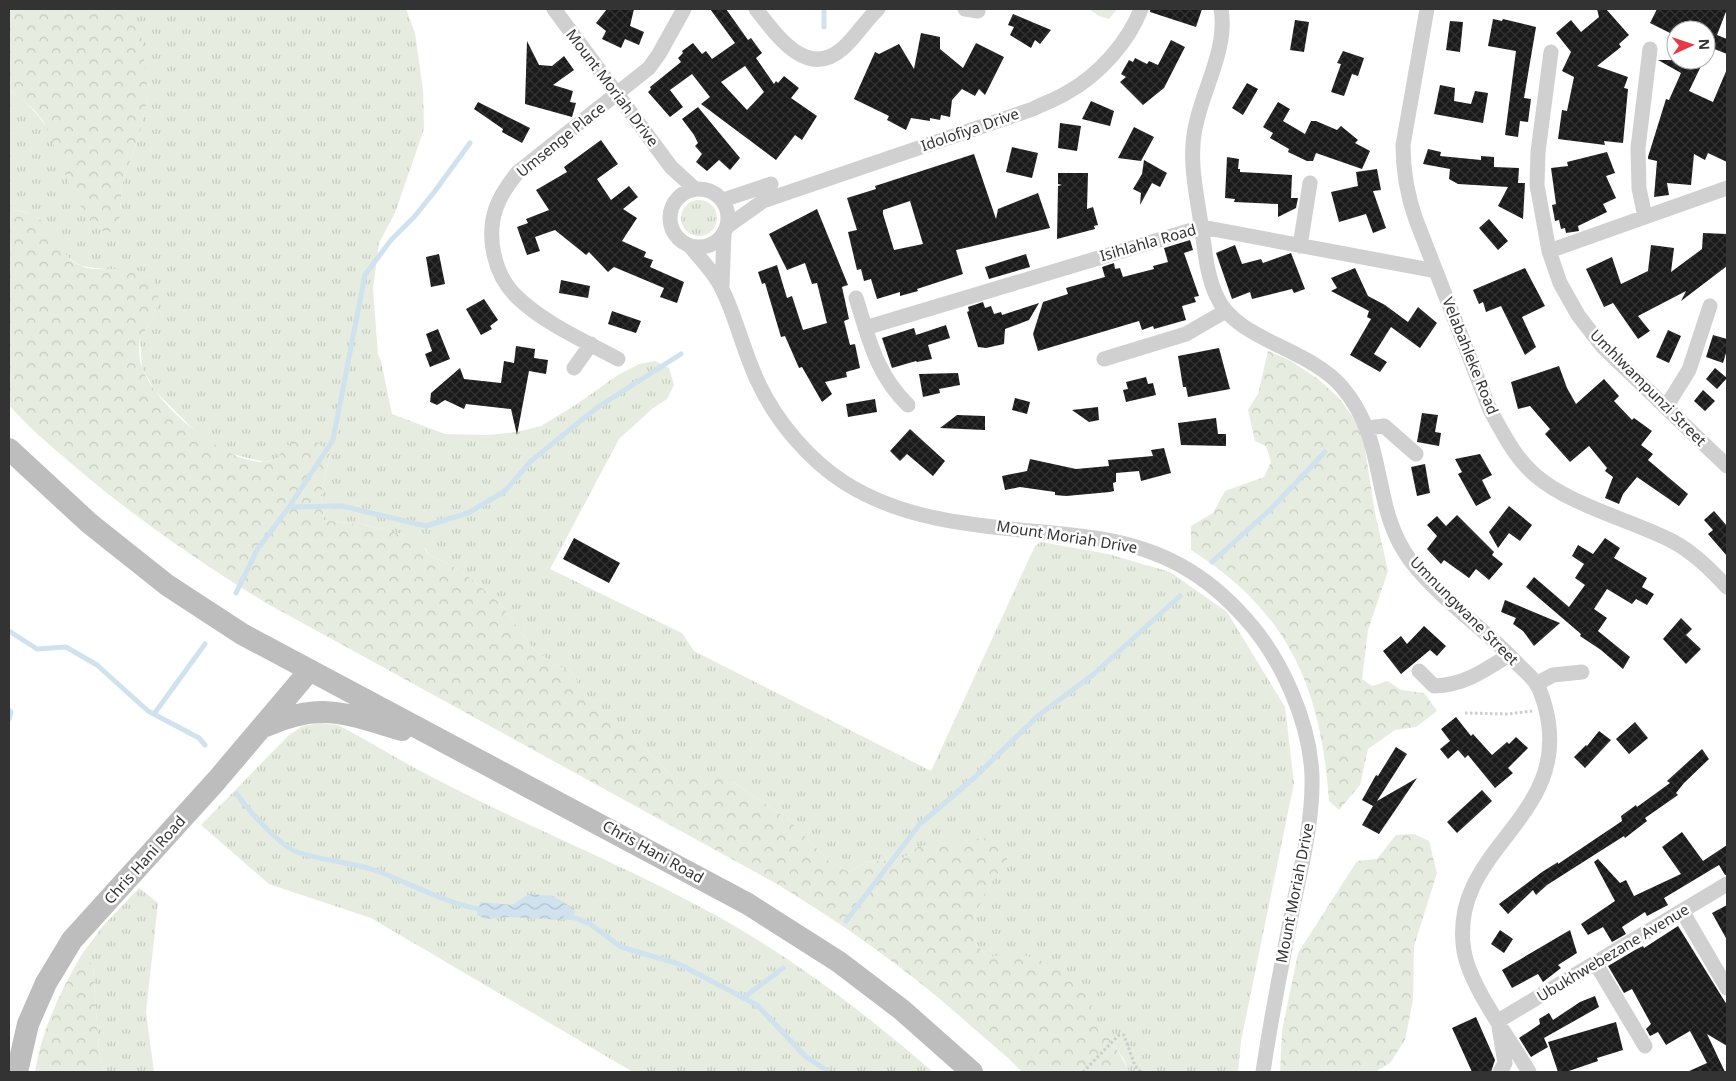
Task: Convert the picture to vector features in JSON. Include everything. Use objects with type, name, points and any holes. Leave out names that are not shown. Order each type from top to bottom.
[{"type":"main road","name":"Chris Hani Road","points":[[9,449],[89,523],[167,585],[242,634],[748,904],[839,962],[902,1010],[972,1072]]},
{"type":"main road","name":"Chris Hani Road","points":[[17,1072],[28,1024],[46,983],[72,940],[262,728],[310,670]]},
{"type":"main road","points":[[262,728],[296,714],[322,711],[363,719],[446,743]]},
{"type":"street","name":"Mount Moriah Drive","points":[[554,9],[616,95],[671,166],[695,189],[707,189],[723,200],[728,210],[722,286]]},
{"type":"street","name":"Umsenge Place","points":[[618,359],[530,309],[515,296],[502,276],[494,256],[492,232],[496,208],[504,191],[518,172],[649,68],[684,9]]},
{"type":"street","points":[[756,9],[782,43],[800,55],[820,59],[831,56],[841,50],[878,9]]},
{"type":"street","name":"Idolofiya Drive","points":[[726,230],[763,200],[1033,109],[1069,92],[1100,69],[1122,41],[1141,9]]},
{"type":"street","points":[[1104,359],[1186,334],[1224,312],[1209,275],[1192,156],[1195,128],[1222,34],[1220,9]]},
{"type":"street","name":"Velabahleke Road","points":[[1427,9],[1404,145],[1403,168],[1408,196],[1490,410],[1520,460],[1536,476],[1556,489],[1672,541],[1687,551],[1727,586]]},
{"type":"street","points":[[1646,217],[1639,188],[1637,165],[1650,49]]},
{"type":"street","name":"Umhlwampunzi Street","points":[[1551,52],[1538,152],[1537,185],[1549,251],[1560,283],[1578,315],[1602,346],[1727,466]]},
{"type":"street","name":"Mount Moriah Drive","points":[[671,166],[680,195],[673,203],[670,223],[677,237],[690,246],[722,286],[760,385],[783,423],[810,455],[845,482],[891,506],[943,520],[1104,540],[1152,551],[1187,568],[1225,595],[1261,635],[1285,675],[1304,729],[1312,773],[1310,826],[1271,1019],[1263,1072]]},
{"type":"street","points":[[1300,246],[1310,183]]},
{"type":"street","points":[[723,200],[771,184],[763,200]]},
{"type":"street","points":[[1549,251],[1727,188]]},
{"type":"street","points":[[680,195],[695,189]]},
{"type":"street","name":"Isihlahla Road","points":[[865,328],[1202,227],[1436,271]]},
{"type":"street","points":[[690,246],[710,245],[726,230]]},
{"type":"street","points":[[856,298],[865,328],[885,380],[908,405]]},
{"type":"street","points":[[1666,407],[1689,370],[1710,306]]},
{"type":"street","name":"Umnungwane Street","points":[[1224,312],[1234,321],[1324,369],[1341,385],[1355,404],[1368,428],[1376,453],[1388,516],[1396,537],[1411,561],[1440,592],[1509,655],[1536,684],[1549,727],[1550,750],[1545,774],[1537,796],[1477,876],[1467,898],[1462,923],[1464,952],[1472,978],[1529,1072]]},
{"type":"street","points":[[574,368],[591,344]]},
{"type":"street","points":[[1368,428],[1384,426],[1416,454]]},
{"type":"street","points":[[1419,671],[1434,686],[1451,686],[1473,678],[1509,655]]},
{"type":"street","points":[[1536,684],[1553,675],[1582,672]]},
{"type":"street","name":"Ubukhwebezane Avenue","points":[[1498,1021],[1727,884]]},
{"type":"street","points":[[1682,911],[1727,988]]},
{"type":"street","points":[[1596,964],[1645,1046]]},
{"type":"street","name":"Umnungwane Street","points":[[1498,1021],[1505,1063],[1500,1072]]},
{"type":"path","points":[[1465,713],[1508,714],[1545,710]]},
{"type":"path","points":[[1083,1072],[1119,1035],[1124,1035],[1135,1066],[1141,1072]]},
{"type":"green space","points":[[9,9],[133,9],[133,22],[141,31],[148,96],[140,132],[122,185],[119,227],[107,232],[95,226],[73,192],[43,121],[36,112],[9,90]]},
{"type":"green space","points":[[133,9],[406,9],[415,33],[423,90],[424,129],[395,213],[379,243],[373,289],[378,355],[381,361],[392,414],[445,434],[488,435],[517,432],[541,426],[577,404],[618,375],[639,364],[655,361],[669,368],[674,385],[667,399],[652,409],[619,439],[550,569],[682,633],[694,651],[931,771],[1035,546],[1041,542],[1108,554],[1170,572],[1227,612],[1285,707],[1294,783],[1241,1041],[1238,1072],[1129,1072],[1124,1059],[1097,1021],[1089,999],[1013,954],[988,957],[978,946],[974,934],[974,922],[983,895],[1006,860],[918,847],[902,859],[866,862],[849,872],[829,861],[790,821],[733,782],[712,773],[669,773],[643,746],[599,713],[571,672],[554,664],[533,649],[501,604],[460,570],[428,554],[426,549],[401,534],[364,525],[324,520],[321,495],[330,455],[289,445],[277,459],[264,462],[228,453],[200,436],[155,391],[142,368],[140,337],[154,314],[158,298],[154,282],[149,275],[81,266],[66,256],[40,219],[25,212],[9,209],[9,90],[39,116],[119,227],[122,185],[140,132],[148,96],[133,22]]},
{"type":"green space","points":[[1089,9],[1117,9],[1109,19],[1099,16]]},
{"type":"green space","points":[[699,200],[712,205],[717,218],[712,231],[699,236],[686,231],[681,218],[686,205]]},
{"type":"green space","points":[[9,209],[31,214],[44,222],[67,256],[81,266],[91,269],[138,271],[147,274],[154,281],[158,298],[151,322],[140,337],[139,352],[141,364],[149,382],[161,398],[193,429],[212,443],[231,453],[249,460],[265,462],[276,458],[297,439],[306,438],[318,443],[330,455],[321,495],[324,520],[364,525],[401,534],[422,544],[428,554],[460,570],[501,604],[533,649],[554,664],[571,672],[600,713],[643,746],[669,773],[713,773],[733,782],[790,821],[829,861],[849,872],[866,862],[902,859],[918,847],[931,843],[987,838],[998,843],[1006,854],[1007,860],[984,895],[978,909],[974,922],[974,934],[978,946],[988,957],[1005,954],[1025,956],[1046,963],[1066,975],[1089,999],[1097,1020],[1129,1072],[1022,1072],[997,1048],[925,987],[877,950],[803,900],[268,604],[217,572],[143,521],[48,443],[9,405]]},
{"type":"green space","points":[[1268,351],[1291,361],[1318,379],[1339,398],[1362,430],[1375,513],[1388,571],[1368,630],[1362,679],[1372,686],[1388,681],[1401,690],[1424,693],[1437,711],[1416,727],[1395,730],[1368,749],[1360,785],[1339,810],[1329,801],[1325,760],[1318,723],[1308,688],[1294,656],[1276,627],[1253,599],[1225,574],[1191,550],[1191,526],[1213,513],[1225,491],[1264,477],[1271,462],[1266,446],[1255,441],[1248,410],[1258,394]]},
{"type":"green space","points":[[321,723],[338,725],[418,770],[502,812],[648,880],[719,917],[776,952],[830,989],[933,1072],[633,1072],[371,918],[269,884],[201,825],[289,735],[303,726]]},
{"type":"green space","points":[[1414,834],[1429,841],[1437,873],[1414,946],[1413,1000],[1405,1040],[1390,1063],[1375,1072],[1280,1072],[1282,1031],[1298,953],[1357,861],[1377,859],[1396,835]]},
{"type":"green space","points":[[139,888],[158,903],[146,1012],[154,1072],[104,1072],[99,1050],[93,967],[82,954],[103,926]]},
{"type":"green space","points":[[82,954],[93,966],[99,1050],[104,1072],[35,1072],[47,1026],[66,982]]},
{"type":"water","points":[[529,894],[553,896],[574,909],[575,914],[566,920],[508,917],[486,919],[477,915],[480,902],[512,905]]},
{"type":"building","points":[[607,9],[634,9],[630,26],[644,32],[639,45],[625,39],[621,48],[602,39],[606,31],[596,23]]},
{"type":"building","points":[[710,9],[726,9],[748,40],[751,38],[762,53],[756,58],[774,84],[776,81],[778,83],[784,76],[799,88],[791,98],[817,116],[802,140],[795,135],[776,160],[701,104],[710,97],[692,74],[670,90],[683,107],[670,117],[648,92],[651,89],[650,87],[681,62],[678,58],[683,53],[682,51],[693,43],[702,54],[706,51],[712,59],[735,43]],"holes":[[[745,66],[764,92],[747,110],[721,82]]]},
{"type":"building","points":[[1150,9],[1202,9],[1196,27],[1150,12]]},
{"type":"building","points":[[1597,9],[1606,9],[1629,35],[1619,44],[1621,47],[1597,66],[1628,77],[1624,88],[1628,89],[1623,143],[1604,141],[1605,145],[1558,139],[1562,110],[1567,111],[1574,77],[1562,71],[1571,52],[1556,33],[1571,20],[1581,32],[1599,17]]},
{"type":"building","points":[[1657,9],[1727,9],[1717,35],[1727,39],[1727,54],[1716,50],[1716,20],[1666,20],[1666,31],[1650,23]]},
{"type":"building","points":[[1013,14],[1051,30],[1040,44],[1035,40],[1031,48],[1010,35],[1014,27],[1008,25]]},
{"type":"building","points":[[1493,19],[1502,21],[1503,19],[1536,27],[1524,98],[1531,99],[1528,122],[1520,121],[1518,137],[1505,135],[1516,51],[1488,46]]},
{"type":"building","points":[[1295,20],[1309,22],[1304,52],[1290,50]]},
{"type":"building","points":[[1450,21],[1463,22],[1460,52],[1446,50]]},
{"type":"building","points":[[921,33],[940,37],[940,49],[963,68],[976,43],[1004,57],[985,95],[979,89],[975,96],[962,89],[952,100],[950,117],[941,115],[940,120],[930,118],[930,121],[911,118],[906,130],[887,120],[889,116],[854,99],[875,52],[879,54],[899,44],[914,69]]},
{"type":"building","points":[[1171,40],[1185,47],[1164,88],[1143,105],[1120,82],[1126,77],[1121,74],[1129,60],[1133,62],[1135,58],[1147,64],[1149,61],[1158,65]]},
{"type":"building","points":[[527,41],[539,65],[552,66],[564,56],[574,70],[553,85],[573,91],[570,102],[576,103],[572,117],[525,104]]},
{"type":"building","points":[[1343,51],[1364,58],[1358,76],[1352,74],[1344,96],[1331,92],[1341,64],[1337,63]]},
{"type":"building","points":[[1658,60],[1666,60],[1666,65]]},
{"type":"building","points":[[1727,69],[1727,162],[1708,153],[1705,160],[1694,154],[1691,185],[1667,183],[1669,195],[1654,197],[1657,161],[1648,159],[1648,157],[1666,99],[1669,100],[1681,73],[1676,70],[1699,70],[1689,91],[1713,102]]},
{"type":"building","points":[[1247,83],[1258,89],[1243,115],[1232,108]]},
{"type":"building","points":[[1440,85],[1455,88],[1454,101],[1471,104],[1475,91],[1488,93],[1483,123],[1434,114]]},
{"type":"building","points":[[1091,101],[1114,111],[1110,126],[1082,119]]},
{"type":"building","points":[[478,102],[530,128],[522,143],[502,132],[503,129],[474,109]]},
{"type":"building","points":[[1278,102],[1290,109],[1283,121],[1305,134],[1311,121],[1316,121],[1337,130],[1341,126],[1358,140],[1355,143],[1370,151],[1362,169],[1316,153],[1313,161],[1307,161],[1288,152],[1289,149],[1270,138],[1273,133],[1263,127]]},
{"type":"building","points":[[698,107],[740,158],[730,170],[719,160],[707,171],[696,162],[702,154],[695,146],[698,143],[694,135],[682,119]]},
{"type":"building","points":[[1060,123],[1081,126],[1077,151],[1058,148]]},
{"type":"building","points":[[1134,127],[1154,137],[1141,161],[1118,158]]},
{"type":"building","points":[[601,140],[618,164],[597,179],[611,200],[629,186],[638,197],[623,209],[637,218],[622,241],[646,252],[644,257],[653,260],[650,267],[684,282],[677,303],[660,297],[664,288],[614,267],[608,272],[589,252],[586,255],[555,230],[535,237],[540,251],[527,255],[517,227],[528,223],[526,219],[549,210],[536,190],[567,172],[564,167]]},
{"type":"building","points":[[1012,147],[1038,153],[1032,178],[1006,172]]},
{"type":"building","points":[[1428,149],[1441,152],[1440,156],[1481,160],[1481,156],[1494,157],[1494,167],[1519,168],[1518,183],[1525,183],[1523,219],[1498,206],[1508,187],[1458,184],[1449,179],[1450,169],[1423,164]]},
{"type":"building","points":[[1607,152],[1615,173],[1606,176],[1616,198],[1603,204],[1607,212],[1578,226],[1579,231],[1566,233],[1565,228],[1561,229],[1559,220],[1555,221],[1552,205],[1556,204],[1551,168],[1568,166],[1567,162]]},
{"type":"building","points":[[974,154],[996,219],[998,209],[1038,193],[1050,228],[956,250],[963,274],[917,289],[918,291],[900,296],[900,292],[877,299],[871,279],[864,281],[861,269],[857,270],[848,232],[857,230],[847,198],[876,189],[875,186]],"holes":[[[910,201],[923,244],[894,250],[883,210]]]},
{"type":"building","points":[[1227,157],[1239,159],[1238,169],[1240,169],[1240,172],[1292,175],[1291,198],[1298,198],[1296,208],[1278,217],[1278,204],[1234,202],[1235,199],[1225,198]]},
{"type":"building","points":[[1144,160],[1167,173],[1160,187],[1152,183],[1140,205],[1141,193],[1133,189],[1142,174]]},
{"type":"building","points":[[1377,169],[1381,190],[1373,191],[1386,228],[1373,233],[1366,214],[1339,222],[1331,192],[1358,186],[1356,172]]},
{"type":"building","points":[[1058,173],[1088,173],[1087,209],[1093,207],[1098,225],[1094,226],[1095,229],[1057,239],[1058,186],[1062,185],[1058,184]]},
{"type":"building","points":[[817,209],[848,285],[842,287],[849,319],[844,321],[850,345],[855,344],[860,368],[846,372],[847,377],[825,382],[832,394],[822,402],[802,367],[799,368],[785,336],[781,337],[765,283],[762,284],[758,272],[777,265],[787,298],[792,296],[803,330],[827,323],[817,283],[812,284],[805,263],[787,270],[769,234]]},
{"type":"building","points":[[1489,219],[1508,241],[1498,250],[1479,228]]},
{"type":"building","points":[[1703,233],[1727,234],[1727,266],[1681,301],[1686,291],[1638,316],[1650,331],[1638,339],[1613,303],[1604,307],[1586,269],[1612,257],[1621,284],[1648,271],[1651,245],[1674,248],[1671,272],[1702,249]]},
{"type":"building","points":[[1190,240],[1193,250],[1184,253],[1199,296],[1194,297],[1196,302],[1182,306],[1186,320],[1154,329],[1153,326],[1142,330],[1139,321],[1038,351],[1033,334],[1043,302],[1068,294],[1066,288],[1105,277],[1102,267],[1114,263],[1115,269],[1120,268],[1123,277],[1154,269],[1153,266],[1168,262],[1164,248]]},
{"type":"building","points":[[1235,245],[1242,264],[1261,259],[1263,263],[1291,253],[1305,289],[1294,293],[1292,289],[1252,299],[1250,292],[1232,299],[1216,253]]},
{"type":"building","points":[[439,254],[445,284],[431,287],[426,257]]},
{"type":"building","points":[[1026,254],[1030,267],[989,279],[985,267]]},
{"type":"building","points":[[1355,268],[1368,296],[1385,305],[1408,322],[1418,307],[1437,323],[1420,348],[1391,327],[1374,354],[1387,362],[1380,372],[1350,355],[1371,319],[1367,317],[1369,311],[1331,291],[1337,288],[1331,278]]},
{"type":"building","points":[[1525,268],[1545,306],[1522,317],[1536,347],[1525,355],[1501,306],[1486,312],[1483,302],[1479,304],[1473,290]]},
{"type":"building","points":[[561,280],[590,286],[588,298],[559,293]]},
{"type":"building","points":[[484,299],[498,320],[490,326],[492,329],[481,335],[466,309]]},
{"type":"building","points":[[983,302],[985,308],[991,306],[994,314],[1001,312],[1002,315],[1039,303],[1029,320],[1005,329],[1004,344],[986,348],[978,347],[967,312],[969,311],[968,307]]},
{"type":"building","points":[[612,311],[641,321],[636,333],[608,324]]},
{"type":"building","points":[[946,325],[950,338],[928,345],[932,359],[916,361],[892,368],[882,338],[914,328],[916,335]]},
{"type":"building","points":[[438,329],[450,359],[430,367],[425,354],[432,351],[426,334]]},
{"type":"building","points":[[1668,330],[1681,336],[1669,363],[1656,357]]},
{"type":"building","points":[[1713,335],[1727,339],[1727,350],[1723,363],[1706,357]]},
{"type":"building","points":[[516,346],[535,349],[534,358],[548,360],[546,374],[529,371],[517,435],[511,409],[466,404],[464,409],[445,400],[437,405],[430,402],[431,393],[460,368],[464,379],[501,383],[504,361],[514,363]]},
{"type":"building","points":[[1219,348],[1230,389],[1188,397],[1186,387],[1183,387],[1178,356]]},
{"type":"building","points":[[1559,366],[1567,388],[1576,404],[1604,379],[1619,396],[1614,401],[1632,420],[1634,418],[1652,431],[1641,445],[1653,454],[1648,460],[1688,494],[1679,506],[1637,477],[1623,494],[1619,504],[1605,498],[1613,477],[1605,471],[1607,468],[1589,446],[1570,462],[1545,434],[1550,429],[1530,406],[1518,409],[1511,382]]},
{"type":"building","points":[[1715,368],[1727,378],[1717,389],[1706,379]]},
{"type":"building","points":[[958,373],[960,385],[939,389],[940,393],[923,397],[919,374]]},
{"type":"building","points":[[1146,377],[1148,384],[1153,383],[1156,395],[1126,402],[1123,390],[1128,389],[1126,382]]},
{"type":"building","points":[[1703,390],[1715,401],[1705,411],[1694,401]]},
{"type":"building","points":[[1015,398],[1030,402],[1027,414],[1012,410]]},
{"type":"building","points":[[875,399],[877,412],[848,417],[846,404]]},
{"type":"building","points":[[1098,407],[1099,420],[1089,422],[1072,410]]},
{"type":"building","points":[[1422,413],[1438,415],[1435,432],[1441,433],[1439,446],[1417,442]]},
{"type":"building","points":[[957,415],[985,416],[985,430],[940,428]]},
{"type":"building","points":[[1216,418],[1218,434],[1226,434],[1226,446],[1181,445],[1178,423]]},
{"type":"building","points":[[910,429],[945,461],[933,476],[907,454],[900,461],[890,451]]},
{"type":"building","points":[[1164,448],[1171,473],[1141,481],[1139,471],[1116,473],[1116,482],[1113,483],[1114,491],[1066,496],[1055,495],[1055,492],[1020,487],[1005,490],[1002,476],[1027,471],[1030,459],[1076,469],[1109,466],[1108,460],[1153,456],[1151,450]]},
{"type":"building","points":[[1480,454],[1492,475],[1482,480],[1491,498],[1476,506],[1458,474],[1462,472],[1455,459]]},
{"type":"building","points":[[1425,464],[1430,493],[1417,496],[1411,467]]},
{"type":"building","points":[[1509,506],[1532,525],[1520,541],[1509,533],[1498,548],[1489,532]]},
{"type":"building","points":[[1714,511],[1727,526],[1727,556],[1708,534],[1713,530],[1704,520]]},
{"type":"building","points":[[1457,515],[1494,552],[1492,555],[1503,564],[1489,580],[1476,569],[1469,578],[1444,560],[1441,564],[1427,549],[1437,536],[1427,525],[1437,516],[1446,526]]},
{"type":"building","points":[[574,538],[620,563],[609,583],[563,559]]},
{"type":"building","points":[[1605,538],[1620,548],[1614,558],[1647,578],[1642,587],[1654,594],[1647,605],[1636,599],[1632,604],[1607,589],[1594,609],[1607,618],[1598,631],[1630,657],[1623,669],[1601,650],[1580,636],[1581,634],[1526,587],[1534,577],[1569,607],[1585,585],[1575,578],[1584,564],[1572,556],[1578,545],[1593,554]]},
{"type":"building","points":[[1505,600],[1560,623],[1534,646],[1523,631],[1513,624],[1516,618],[1501,612]]},
{"type":"building","points":[[1681,618],[1692,629],[1686,635],[1701,649],[1686,664],[1663,639]]},
{"type":"building","points":[[1424,626],[1446,646],[1437,656],[1430,650],[1401,674],[1383,651],[1401,636],[1407,644]]},
{"type":"building","points":[[1456,717],[1471,736],[1473,734],[1492,755],[1516,737],[1528,748],[1508,768],[1513,773],[1495,788],[1468,755],[1465,758],[1458,750],[1448,759],[1440,749],[1450,741],[1441,729]]},
{"type":"building","points":[[1635,722],[1648,738],[1629,754],[1616,739]]},
{"type":"building","points":[[1599,731],[1611,740],[1585,768],[1574,757],[1587,746]]},
{"type":"building","points":[[1396,747],[1407,754],[1377,801],[1417,778],[1379,834],[1362,825],[1373,806],[1362,800],[1376,775],[1378,776]]},
{"type":"building","points":[[1702,749],[1709,759],[1684,783],[1676,793],[1678,795],[1645,818],[1647,821],[1625,838],[1624,836],[1547,885],[1536,895],[1533,890],[1508,914],[1499,904],[1542,872],[1558,862],[1558,864],[1622,821],[1621,816],[1670,783],[1667,781]]},
{"type":"building","points":[[1482,790],[1492,801],[1457,833],[1447,822]]},
{"type":"building","points":[[1682,832],[1703,861],[1727,845],[1727,875],[1725,875],[1719,865],[1664,898],[1668,905],[1647,916],[1645,912],[1622,927],[1626,934],[1612,942],[1603,927],[1588,935],[1581,924],[1615,901],[1594,862],[1598,859],[1620,883],[1626,880],[1634,896],[1681,874],[1662,847]]},
{"type":"building","points":[[1727,905],[1727,940],[1712,913]]},
{"type":"building","points":[[1678,926],[1727,1005],[1727,1046],[1707,1034],[1725,1072],[1687,1072],[1707,1063],[1690,1031],[1666,1045],[1658,1032],[1650,1036],[1646,1029],[1651,1024],[1632,989],[1624,993],[1608,966],[1643,946],[1644,948]]},
{"type":"building","points":[[1500,930],[1513,939],[1504,953],[1491,944]]},
{"type":"building","points":[[1570,930],[1577,953],[1558,965],[1561,968],[1543,982],[1538,974],[1512,988],[1502,970]]},
{"type":"building","points":[[1595,996],[1599,1007],[1544,1038],[1548,1047],[1531,1057],[1519,1038],[1540,1024],[1539,1019],[1549,1013],[1553,1020],[1580,1002]]},
{"type":"building","points":[[1476,1017],[1495,1060],[1491,1072],[1472,1072],[1452,1028]]},
{"type":"building","points":[[1616,1022],[1623,1050],[1597,1058],[1598,1061],[1566,1072],[1558,1072],[1548,1042]]},
{"type":"waterway","points":[[824,9],[824,27]]},
{"type":"waterway","points":[[236,593],[257,550],[289,507],[333,440],[365,275],[391,240],[415,216],[435,191],[470,143]]},
{"type":"waterway","points":[[289,507],[342,506],[426,526],[468,513],[505,491],[531,461],[598,407],[681,354]]},
{"type":"waterway","points":[[1212,562],[1270,510],[1325,452]]},
{"type":"waterway","points":[[846,921],[919,825],[975,777],[1039,715],[1094,674],[1180,596]]},
{"type":"waterway","points":[[9,631],[37,649],[66,647],[97,665],[148,711],[199,738],[205,745]]},
{"type":"waterway","points":[[154,714],[205,644]]},
{"type":"waterway","points":[[9,710],[11,712],[9,719]]},
{"type":"waterway","points":[[237,794],[248,809],[273,835],[297,852],[371,869],[441,898],[485,910]]},
{"type":"waterway","points":[[566,917],[576,918],[590,924],[621,947],[679,964],[757,1005],[805,1056],[829,1072]]},
{"type":"waterway","points":[[743,998],[783,968]]}]
